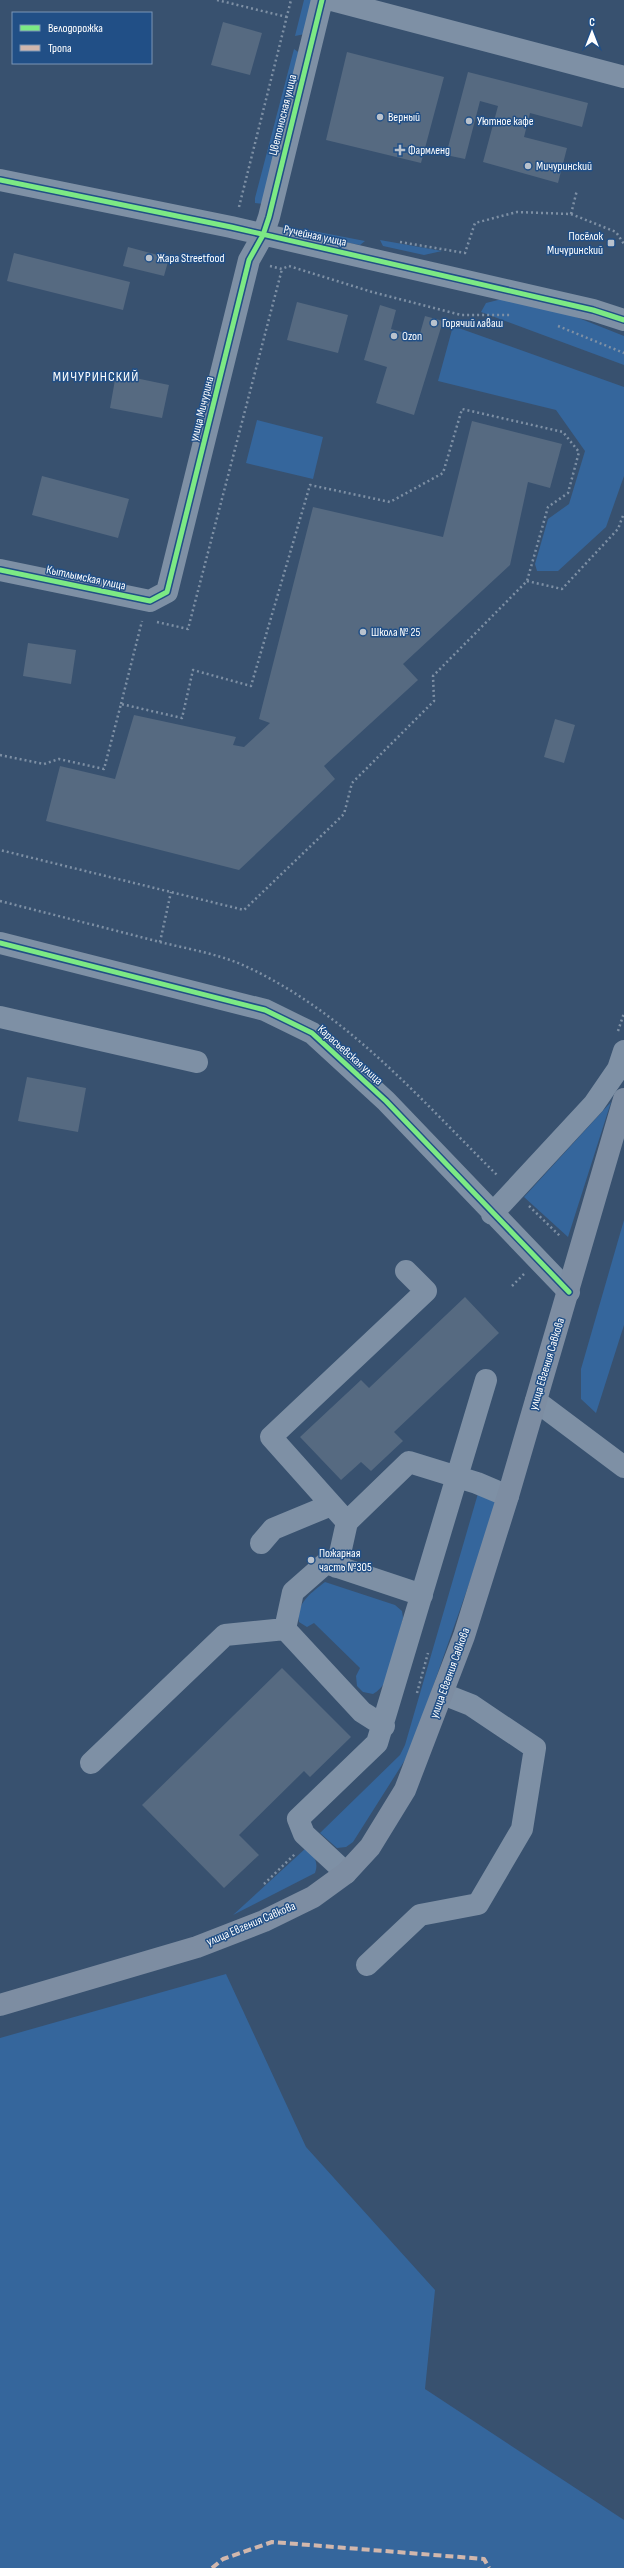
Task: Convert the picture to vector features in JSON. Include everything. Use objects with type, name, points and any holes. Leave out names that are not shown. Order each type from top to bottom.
[{"type":"main road","name":"улица Евгения Савкова","points":[[0,2005],[204,1944],[264,1921],[313,1897],[346,1873],[370,1847],[405,1790],[464,1636],[508,1496],[569,1292],[624,1099]]},
{"type":"street","name":"Цветоносная улица","points":[[263,235],[322,0]]},
{"type":"street","points":[[332,0],[624,77]]},
{"type":"street","name":"Ручейная улица","points":[[0,180],[263,235],[593,310],[624,320]]},
{"type":"street","name":"улица Мичурина","points":[[167,592],[249,260],[263,235]]},
{"type":"street","name":"Кытлымская улица","points":[[0,570],[150,601],[167,592]]},
{"type":"street","name":"Карасьевская улица","points":[[0,943],[265,1010],[312,1033],[386,1101],[492,1214],[569,1292]]},
{"type":"street","points":[[0,1018],[197,1062]]},
{"type":"street","points":[[492,1214],[594,1104],[618,1069],[624,1051]]},
{"type":"street","points":[[347,1522],[271,1437],[426,1291],[406,1271]]},
{"type":"street","points":[[346,1873],[304,1834],[298,1819],[377,1743],[384,1726],[456,1477],[486,1380]]},
{"type":"street","points":[[536,1401],[624,1467]]},
{"type":"street","points":[[337,1567],[347,1522],[409,1462],[508,1496]]},
{"type":"street","points":[[261,1543],[274,1530],[331,1505]]},
{"type":"street","points":[[285,1628],[293,1592],[326,1563],[422,1595]]},
{"type":"street","points":[[285,1628],[362,1712],[384,1726]]},
{"type":"street","points":[[91,1763],[225,1635],[285,1628]]},
{"type":"street","points":[[367,1965],[420,1915],[478,1904],[522,1829],[535,1748],[471,1705],[443,1694]]},
{"type":"path","points":[[216,0],[287,17]]},
{"type":"path","points":[[238,210],[291,0]]},
{"type":"path","points":[[571,214],[577,190]]},
{"type":"path","points":[[465,253],[475,223],[516,212],[571,214],[616,232],[624,244]]},
{"type":"path","points":[[282,269],[289,266],[372,292],[461,315],[519,315]]},
{"type":"path","points":[[554,324],[624,353]]},
{"type":"path","points":[[0,755],[44,764],[59,759],[104,769],[121,704],[182,718],[193,670],[251,686],[310,485],[390,502],[443,473],[462,409],[563,432],[579,452],[568,493],[548,507],[527,581],[433,676],[434,701],[352,783],[344,814],[244,910],[0,850]]},
{"type":"path","points":[[527,581],[562,589],[618,529],[624,513]]},
{"type":"path","points":[[0,901],[160,942],[171,892]]},
{"type":"shaded area","points":[[304,0],[314,0],[305,34],[295,36]]},
{"type":"shaded area","points":[[294,49],[301,54],[263,204],[255,203],[255,198]]},
{"type":"shaded area","points":[[308,230],[365,241],[360,245],[307,235]]},
{"type":"shaded area","points":[[380,240],[442,251],[424,255],[383,246]]},
{"type":"shaded area","points":[[506,298],[561,311],[624,336],[624,365],[481,312],[486,303]]},
{"type":"shaded area","points":[[453,326],[624,387],[624,476],[606,527],[558,571],[537,571],[535,564],[548,519],[569,504],[585,451],[556,410],[438,381]]},
{"type":"shaded area","points":[[257,420],[323,437],[313,479],[246,463]]},
{"type":"shaded area","points":[[611,1102],[568,1237],[524,1197]]},
{"type":"shaded area","points":[[624,1220],[624,1325],[596,1413],[581,1399],[581,1369]]},
{"type":"shaded area","points":[[479,1490],[493,1498],[496,1507],[410,1752],[353,1842],[346,1847],[337,1848],[320,1833],[400,1755],[405,1745]]},
{"type":"shaded area","points":[[325,1582],[395,1605],[402,1611],[403,1618],[391,1671],[380,1688],[373,1694],[363,1692],[357,1686],[356,1676],[360,1668],[314,1623],[307,1627],[299,1622],[302,1604],[310,1594]]},
{"type":"shaded area","points":[[306,1848],[315,1859],[315,1873],[233,1915]]},
{"type":"shaded area","points":[[226,1974],[306,2147],[435,2290],[425,2389],[624,2520],[624,2568],[0,2568],[0,2038]]},
{"type":"building","points":[[223,22],[262,33],[250,75],[211,65]]},
{"type":"building","points":[[347,52],[444,77],[421,163],[326,140]]},
{"type":"building","points":[[468,72],[588,103],[582,127],[530,113],[524,137],[567,148],[558,183],[483,162],[498,106],[480,101],[465,159],[446,155]]},
{"type":"building","points":[[128,247],[169,258],[164,276],[123,266]]},
{"type":"building","points":[[14,253],[130,282],[123,310],[7,281]]},
{"type":"building","points":[[297,302],[348,315],[338,353],[287,340]]},
{"type":"building","points":[[380,305],[396,310],[391,329],[419,337],[425,316],[443,321],[414,415],[376,403],[387,367],[364,360]]},
{"type":"building","points":[[116,374],[169,385],[162,418],[110,408]]},
{"type":"building","points":[[472,421],[562,444],[550,488],[528,482],[510,565],[403,664],[418,680],[324,766],[335,779],[239,870],[46,821],[60,766],[115,779],[134,715],[236,737],[233,745],[244,747],[270,723],[259,719],[313,507],[443,537]]},
{"type":"building","points":[[42,476],[129,499],[118,538],[32,515]]},
{"type":"building","points":[[28,643],[76,650],[71,684],[23,676]]},
{"type":"building","points":[[555,719],[575,725],[564,763],[544,757]]},
{"type":"building","points":[[27,1077],[86,1088],[78,1132],[18,1121]]},
{"type":"building","points":[[465,1297],[499,1333],[394,1432],[403,1441],[371,1471],[361,1462],[341,1480],[300,1437],[361,1380],[369,1388]]},
{"type":"building","points":[[282,1668],[351,1737],[310,1777],[304,1771],[239,1835],[259,1855],[224,1888],[142,1805]]},
{"type":"marked path","points":[[212,2568],[223,2559],[272,2542],[484,2559],[489,2568]]},
{"type":"cycle path","points":[[0,570],[150,601],[167,592],[249,260],[263,235],[269,217],[322,0]]},
{"type":"cycle path","points":[[0,180],[231,227],[593,310],[624,320]]},
{"type":"cycle path","points":[[0,943],[265,1010],[312,1033],[386,1101],[569,1292]]},
{"type":"place","name":"Верный","points":[[380,117]]},
{"type":"place","name":"Уютное кафе","points":[[469,121]]},
{"type":"place","name":"Фармленд","points":[[400,150]]},
{"type":"place","name":"Мичуринский","points":[[528,166]]},
{"type":"place","name":"Посёлок Мичуринский","points":[[611,243]]},
{"type":"place","name":"Жара Streetfood","points":[[149,258]]},
{"type":"place","name":"Горячий лаваш","points":[[434,323]]},
{"type":"place","name":"Ozon","points":[[394,336]]},
{"type":"place","name":"Школа № 25","points":[[363,632]]},
{"type":"place","name":"Пожарная часть №305","points":[[311,1560]]},
{"type":"district","name":"МИЧУРИНСКИЙ","points":[[96,376]]}]
